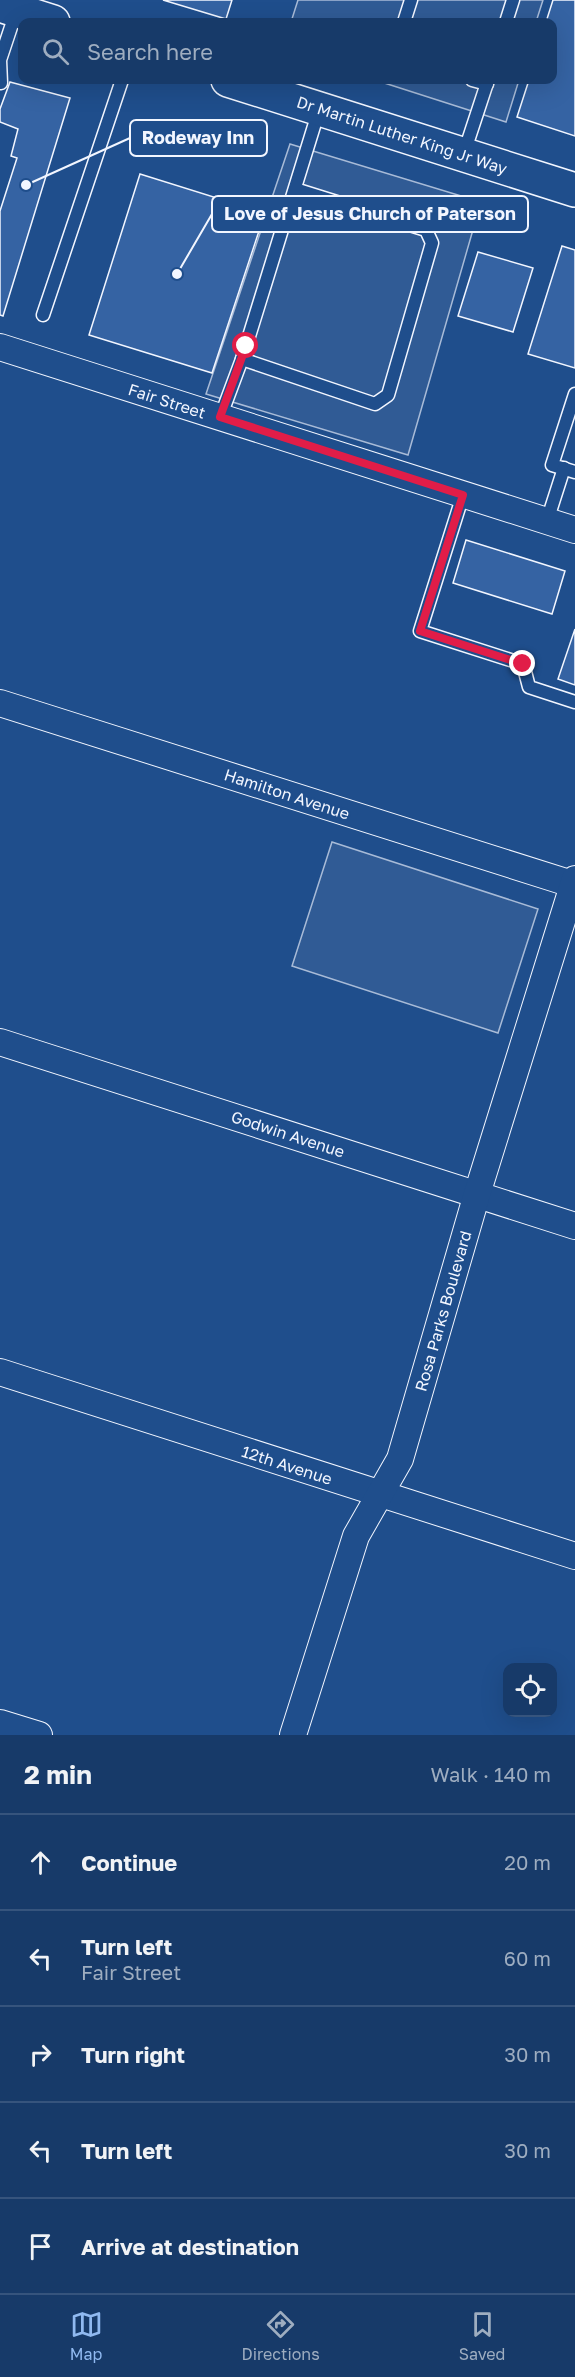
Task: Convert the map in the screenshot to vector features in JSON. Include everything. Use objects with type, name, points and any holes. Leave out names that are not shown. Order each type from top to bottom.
[{"type":"main road","name":"Dr Martin Luther King Jr Way","points":[[241,84],[575,190]]},
{"type":"street","name":"Fair Street","points":[[0,347],[575,530]]},
{"type":"street","name":"Hamilton Avenue","points":[[0,703],[574,882]]},
{"type":"street","name":"Rosa Parks Boulevard","points":[[293,1735],[356,1536],[400,1459],[477,1194],[574,882]]},
{"type":"street","name":"Godwin Avenue","points":[[0,1042],[575,1226]]},
{"type":"street","name":"12th Avenue","points":[[0,1372],[575,1557]]},
{"type":"street","points":[[0,1723],[39,1735]]},
{"type":"lane","points":[[405,18],[411,0]]},
{"type":"lane","points":[[507,18],[513,0]]},
{"type":"lane","points":[[1,82],[0,60],[18,32]]},
{"type":"lane","points":[[43,315],[121,84]]},
{"type":"lane","points":[[464,154],[486,84]]},
{"type":"lane","points":[[220,417],[242,359],[319,108]]},
{"type":"lane","points":[[242,359],[375,404],[388,395],[432,243],[426,230],[295,189]]},
{"type":"lane","points":[[547,521],[570,470],[552,465],[575,394]]},
{"type":"lane","points":[[463,495],[420,631],[523,664],[529,687],[575,702]]},
{"type":"shaded area","points":[[298,0],[543,0],[537,18],[292,18]]},
{"type":"shaded area","points":[[387,84],[518,84],[506,122]]},
{"type":"shaded area","points":[[290,144],[481,202],[408,455],[206,394]]},
{"type":"shaded area","points":[[332,842],[538,909],[498,1033],[292,966]]},
{"type":"building","points":[[163,0],[232,0],[226,18]]},
{"type":"building","points":[[553,0],[575,0],[575,136],[517,117],[528,84],[557,84],[557,18],[547,18]]},
{"type":"building","points":[[10,82],[70,98],[3,316],[0,315],[0,211],[17,158],[11,156],[18,129],[0,122],[0,109]]},
{"type":"building","points":[[140,174],[265,213],[212,373],[89,335]]},
{"type":"building","points":[[562,246],[575,250],[575,368],[528,354]]},
{"type":"building","points":[[478,252],[533,268],[513,332],[458,316]]},
{"type":"building","points":[[466,540],[565,571],[552,614],[453,583]]},
{"type":"building","points":[[575,629],[575,685],[558,679]]},
{"type":"place","name":"Rodeway Inn","points":[[26,185]]},
{"type":"place","name":"Love of Jesus Church of Paterson","points":[[177,274]]},
{"type":"route","points":[[246,346],[220,417],[463,495],[420,631],[523,664]]}]
